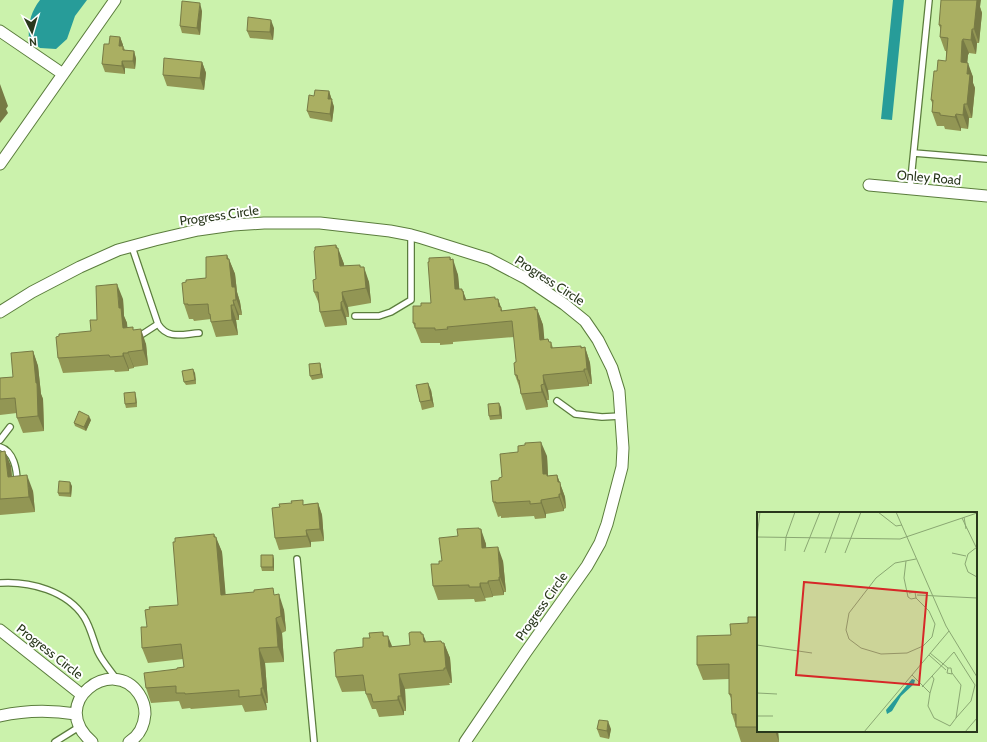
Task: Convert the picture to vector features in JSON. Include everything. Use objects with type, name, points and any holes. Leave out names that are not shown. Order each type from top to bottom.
[{"type":"street","points":[[0,164],[115,0]]},
{"type":"street","points":[[0,31],[63,74]]},
{"type":"street","name":"Onley Road","points":[[869,185],[987,196]]},
{"type":"street","name":"Progress Circle","points":[[0,312],[32,292],[80,267],[118,250],[132,246],[198,230],[264,223],[320,223],[390,231],[411,235],[489,259],[527,279],[564,304],[585,321],[598,340],[612,368],[619,391],[623,448],[622,467],[607,524],[600,543],[587,566],[465,742]]},
{"type":"street","name":"Progress Circle","points":[[0,630],[82,695]]},
{"type":"street","name":"Progress Circle","points":[[76,714],[82,695],[89,687],[97,682],[107,679],[117,680]]},
{"type":"street","points":[[117,680],[128,683],[136,690],[142,700],[145,710],[144,721],[140,731],[133,740],[129,742]]},
{"type":"street","points":[[0,716],[27,711],[56,711],[76,714],[79,727],[85,736],[92,742]]},
{"type":"street","points":[[140,731],[145,742]]},
{"type":"lane","points":[[910,189],[929,0]]},
{"type":"lane","points":[[914,153],[987,159]]},
{"type":"lane","points":[[355,316],[379,316],[413,303],[411,235]]},
{"type":"lane","points":[[132,246],[158,324],[162,331],[174,336],[199,332]]},
{"type":"lane","points":[[138,337],[158,324]]},
{"type":"lane","points":[[557,401],[575,414],[602,417],[621,416]]},
{"type":"lane","points":[[0,440],[10,427]]},
{"type":"lane","points":[[0,447],[3,448],[14,460],[17,475],[17,487]]},
{"type":"lane","points":[[298,559],[314,742]]},
{"type":"lane","points":[[0,583],[22,584],[53,591],[69,602],[84,617],[92,632],[98,653],[117,680]]},
{"type":"lane","points":[[55,742],[79,727]]},
{"type":"water","points":[[40,0],[87,0],[75,16],[67,39],[56,49],[40,48],[29,40],[30,19]]},
{"type":"water","points":[[893,0],[904,0],[892,120],[881,119]]},
{"type":"building","points":[[941,0],[977,0],[974,29],[972,29],[971,40],[963,39],[962,41],[961,62],[968,63],[967,74],[970,74],[967,104],[964,104],[963,115],[956,114],[955,117],[940,115],[940,113],[932,112],[933,100],[931,100],[934,71],[937,71],[938,60],[946,61],[948,38],[940,37],[941,25],[939,25]]},
{"type":"building","points":[[182,1],[200,3],[197,28],[180,26]]},
{"type":"building","points":[[248,17],[271,20],[270,32],[247,31]]},
{"type":"building","points":[[110,36],[120,37],[119,46],[123,46],[123,50],[134,51],[133,61],[122,61],[122,66],[102,64],[104,44],[109,44]]},
{"type":"building","points":[[164,58],[202,62],[200,78],[163,75]]},
{"type":"building","points":[[315,90],[329,91],[328,99],[332,99],[330,114],[307,111],[309,95],[314,96]]},
{"type":"building","points":[[336,245],[336,248],[338,248],[340,266],[360,265],[360,267],[364,267],[366,288],[342,292],[343,301],[341,302],[341,310],[320,312],[318,292],[314,292],[313,280],[316,279],[314,251],[315,247]]},
{"type":"building","points":[[227,255],[227,259],[229,259],[232,287],[235,287],[236,300],[233,300],[234,305],[231,305],[232,320],[211,322],[208,304],[184,304],[182,283],[186,282],[186,280],[206,278],[206,257]]},
{"type":"building","points":[[450,257],[450,260],[453,259],[455,289],[462,289],[464,300],[495,297],[495,299],[498,299],[501,311],[535,307],[535,310],[537,309],[540,340],[548,339],[549,342],[551,342],[551,348],[585,347],[587,369],[584,369],[584,371],[543,375],[544,384],[541,385],[542,392],[521,394],[519,380],[517,375],[515,375],[514,363],[516,360],[512,321],[447,327],[448,329],[435,330],[435,328],[415,328],[415,323],[413,323],[413,306],[421,306],[421,303],[431,303],[429,258]]},
{"type":"building","points":[[117,284],[119,308],[121,308],[123,328],[133,327],[133,330],[141,329],[143,350],[123,353],[123,356],[110,357],[109,355],[58,358],[56,337],[59,336],[59,334],[91,331],[90,320],[97,320],[96,286]]},
{"type":"building","points":[[33,351],[37,383],[38,416],[17,418],[15,398],[0,399],[0,378],[13,377],[11,353]]},
{"type":"building","points":[[320,363],[321,374],[310,376],[309,364]]},
{"type":"building","points":[[193,369],[195,380],[184,382],[182,371]]},
{"type":"building","points":[[428,383],[431,400],[420,402],[416,385]]},
{"type":"building","points":[[135,392],[136,403],[125,404],[124,393]]},
{"type":"building","points":[[499,403],[500,415],[489,416],[488,404]]},
{"type":"building","points":[[79,411],[89,416],[84,427],[74,423]]},
{"type":"building","points":[[541,442],[543,474],[547,474],[547,476],[557,475],[558,482],[560,482],[561,494],[559,494],[559,497],[541,500],[541,503],[530,504],[530,501],[493,502],[491,481],[499,480],[499,478],[502,477],[500,454],[518,452],[518,446],[525,445],[525,443]]},
{"type":"building","points":[[5,451],[8,477],[27,475],[29,497],[0,499],[0,452]]},
{"type":"building","points":[[59,481],[70,482],[70,493],[58,493]]},
{"type":"building","points":[[303,500],[303,505],[318,503],[320,529],[306,530],[307,536],[275,538],[272,508],[280,507],[279,504]]},
{"type":"building","points":[[457,529],[481,529],[482,548],[498,547],[499,580],[488,581],[488,583],[480,583],[480,587],[469,587],[469,585],[433,586],[431,564],[439,564],[439,561],[442,561],[439,538],[458,536]]},
{"type":"building","points":[[214,534],[214,537],[216,537],[221,595],[254,592],[254,590],[273,588],[274,595],[279,594],[281,616],[276,618],[278,647],[259,648],[263,688],[261,688],[261,695],[239,697],[239,690],[185,694],[176,693],[176,686],[146,688],[144,673],[184,667],[181,644],[142,648],[141,627],[147,627],[145,610],[150,609],[149,607],[178,605],[173,542],[175,542],[175,538]]},
{"type":"building","points":[[261,555],[273,555],[273,567],[261,567]]},
{"type":"building","points":[[748,617],[757,617],[757,727],[736,727],[736,714],[732,714],[731,694],[729,694],[729,664],[697,665],[697,636],[731,635],[730,624],[748,623]]},
{"type":"building","points":[[383,632],[383,636],[388,636],[389,647],[410,645],[409,633],[411,632],[421,632],[421,634],[423,634],[424,642],[441,641],[444,643],[446,668],[444,668],[444,670],[399,674],[401,696],[398,696],[398,700],[373,702],[371,694],[366,694],[363,675],[336,677],[334,652],[336,652],[336,650],[363,647],[363,638],[370,638],[369,633]]},
{"type":"building","points":[[599,720],[608,721],[607,731],[597,729]]}]
